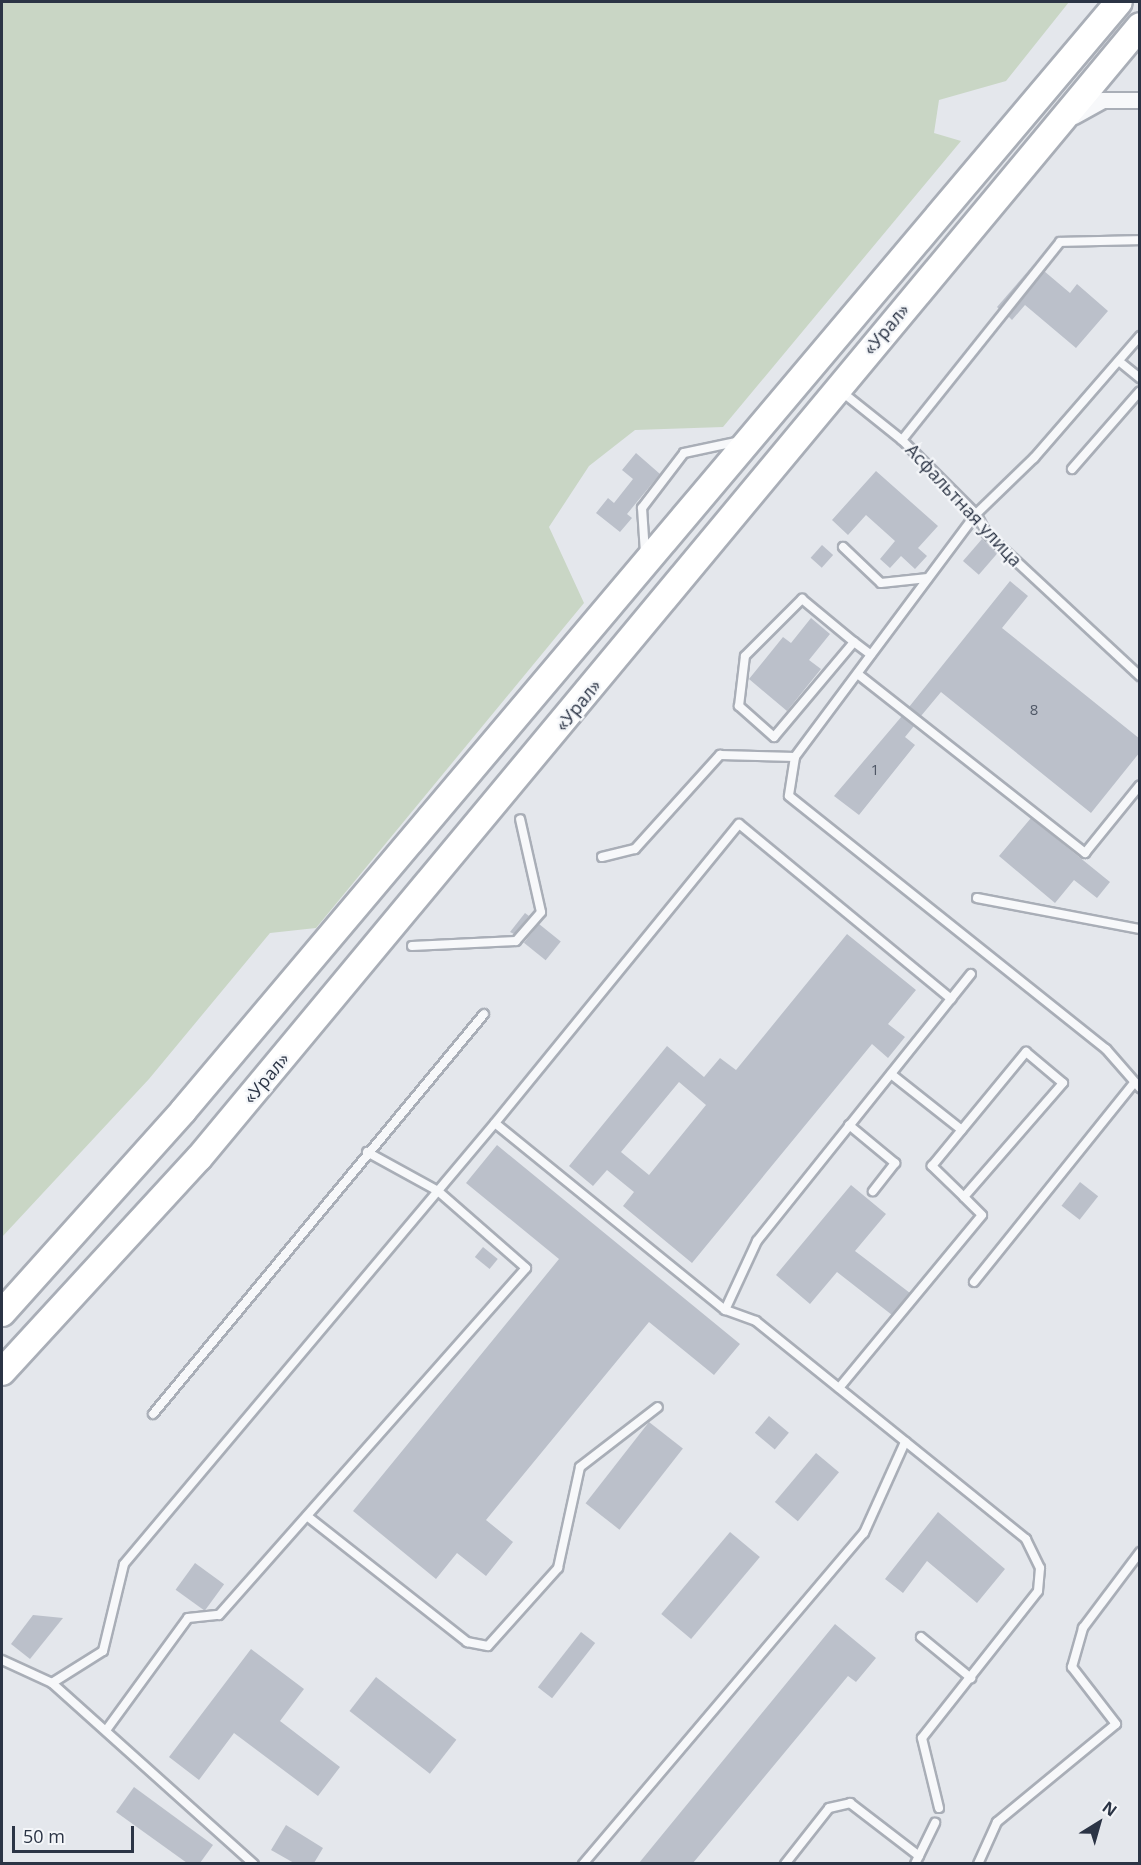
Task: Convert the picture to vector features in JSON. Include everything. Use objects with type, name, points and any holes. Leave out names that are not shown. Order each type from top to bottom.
[{"type":"main road","name":"«Урал»","points":[[2,1313],[183,1111],[1119,2]]},
{"type":"main road","name":"«Урал»","points":[[2,1372],[199,1158],[1140,26]]},
{"type":"street","points":[[1042,143],[1103,100],[1140,100]]},
{"type":"lane","points":[[902,440],[1060,242],[1140,240]]},
{"type":"lane","points":[[974,1282],[1137,1086],[1106,1049],[789,796],[795,757],[859,675],[871,655],[976,514],[1035,458],[1120,362],[1140,336]]},
{"type":"lane","points":[[1120,362],[1139,376]]},
{"type":"lane","name":"Асфальтная улица","points":[[837,388],[902,440],[976,514],[987,534],[1140,676]]},
{"type":"lane","points":[[1072,469],[1140,391]]},
{"type":"lane","points":[[646,564],[642,508],[684,453],[750,438]]},
{"type":"lane","points":[[843,547],[880,583],[928,578]]},
{"type":"lane","points":[[854,642],[774,737],[739,705],[745,656],[802,599],[871,655]]},
{"type":"lane","points":[[859,675],[1085,853],[1140,785]]},
{"type":"lane","points":[[602,857],[635,849],[720,755],[795,757]]},
{"type":"lane","points":[[412,946],[516,941],[541,912],[520,819]]},
{"type":"lane","points":[[52,1683],[103,1651],[124,1564],[495,1123],[739,824],[951,999]]},
{"type":"lane","points":[[977,897],[1140,929]]},
{"type":"lane","points":[[725,1310],[757,1241],[971,974]]},
{"type":"lane","points":[[153,1414],[484,1014]]},
{"type":"lane","points":[[838,1388],[982,1215],[932,1166],[1026,1052],[1063,1083],[964,1197]]},
{"type":"lane","points":[[891,1074],[962,1130]]},
{"type":"lane","points":[[495,1123],[725,1310],[756,1321],[1026,1539],[1040,1568],[1038,1592],[922,1738],[939,1808]]},
{"type":"lane","points":[[849,1125],[896,1163],[873,1191]]},
{"type":"lane","points":[[107,1729],[188,1618],[219,1615],[526,1268],[438,1191],[368,1152]]},
{"type":"lane","points":[[307,1516],[467,1642],[488,1646],[558,1568],[579,1467],[658,1407]]},
{"type":"lane","points":[[583,1863],[864,1533],[905,1442]]},
{"type":"lane","points":[[978,1863],[997,1822],[1116,1724],[1072,1667],[1083,1628],[1140,1552]]},
{"type":"lane","points":[[921,1637],[971,1678]]},
{"type":"lane","points":[[2,1660],[52,1683],[107,1729],[254,1863]]},
{"type":"lane","points":[[785,1863],[829,1808],[850,1803],[917,1860],[935,1822]]},
{"type":"green space","points":[[2,2],[1069,2],[1006,81],[939,100],[934,133],[961,141],[723,427],[635,430],[589,466],[549,527],[584,603],[316,928],[270,933],[149,1079],[2,1237]]},
{"type":"building","points":[[1035,263],[999,309],[997,307]]},
{"type":"building","points":[[1044,271],[1070,293],[1077,284],[1108,311],[1076,348],[1025,305],[1012,320],[1008,316]]},
{"type":"building","points":[[636,453],[660,474],[627,514],[632,518],[620,532],[596,513],[608,498],[614,503],[633,479],[622,470]]},
{"type":"building","points":[[876,471],[938,526],[918,548],[927,556],[915,569],[901,556],[890,568],[880,559],[895,541],[866,515],[848,535],[832,520]]},
{"type":"building","points":[[982,539],[998,553],[979,575],[963,561]]},
{"type":"building","points":[[822,545],[833,555],[822,568],[811,558]]},
{"type":"building","points":[[1010,581],[1028,596],[1002,628],[1140,739],[1140,752],[1091,813],[941,692],[921,716],[909,707]]},
{"type":"building","points":[[811,618],[830,634],[809,660],[821,669],[787,711],[749,679],[783,637],[791,643]]},
{"type":"building","points":[[902,716],[914,726],[905,737],[915,745],[859,815],[834,796]]},
{"type":"building","points":[[1031,818],[1110,882],[1097,898],[1074,880],[1055,903],[999,856]]},
{"type":"building","points":[[525,913],[529,916],[514,934],[510,932]]},
{"type":"building","points":[[539,924],[561,942],[546,960],[524,943]]},
{"type":"building","points":[[847,934],[916,990],[888,1024],[905,1037],[888,1058],[872,1044],[692,1263],[623,1206],[634,1192],[607,1170],[593,1186],[569,1166],[667,1046],[704,1077],[720,1058],[736,1070]],"holes":[[[679,1082],[706,1105],[649,1175],[621,1152]]]},
{"type":"building","points":[[497,1145],[740,1344],[714,1375],[649,1322],[486,1520],[513,1542],[486,1576],[457,1553],[436,1579],[353,1511],[559,1259],[466,1183]]},
{"type":"building","points":[[1080,1182],[1098,1196],[1080,1220],[1062,1206]]},
{"type":"building","points":[[851,1185],[886,1214],[855,1251],[910,1293],[892,1315],[837,1272],[810,1304],[776,1275]]},
{"type":"building","points":[[483,1247],[498,1259],[490,1269],[475,1257]]},
{"type":"building","points":[[769,1416],[789,1433],[775,1450],[755,1433]]},
{"type":"building","points":[[649,1422],[683,1448],[619,1530],[586,1503]]},
{"type":"building","points":[[816,1453],[839,1472],[798,1521],[775,1502]]},
{"type":"building","points":[[938,1512],[1005,1569],[977,1603],[927,1561],[903,1593],[885,1579]]},
{"type":"building","points":[[730,1532],[760,1557],[691,1639],[661,1614]]},
{"type":"building","points":[[195,1563],[224,1584],[205,1611],[176,1590]]},
{"type":"building","points":[[33,1615],[63,1618],[30,1659],[11,1644]]},
{"type":"building","points":[[835,1624],[876,1658],[856,1682],[848,1676],[693,1863],[639,1863]]},
{"type":"building","points":[[581,1632],[595,1643],[552,1698],[538,1687]]},
{"type":"building","points":[[251,1649],[304,1689],[280,1721],[340,1767],[318,1796],[234,1733],[199,1780],[169,1757]]},
{"type":"building","points":[[376,1677],[456,1740],[430,1774],[350,1711]]},
{"type":"building","points":[[134,1787],[213,1845],[200,1863],[187,1863],[116,1812]]},
{"type":"building","points":[[286,1825],[323,1848],[314,1863],[294,1863],[271,1850]]}]
